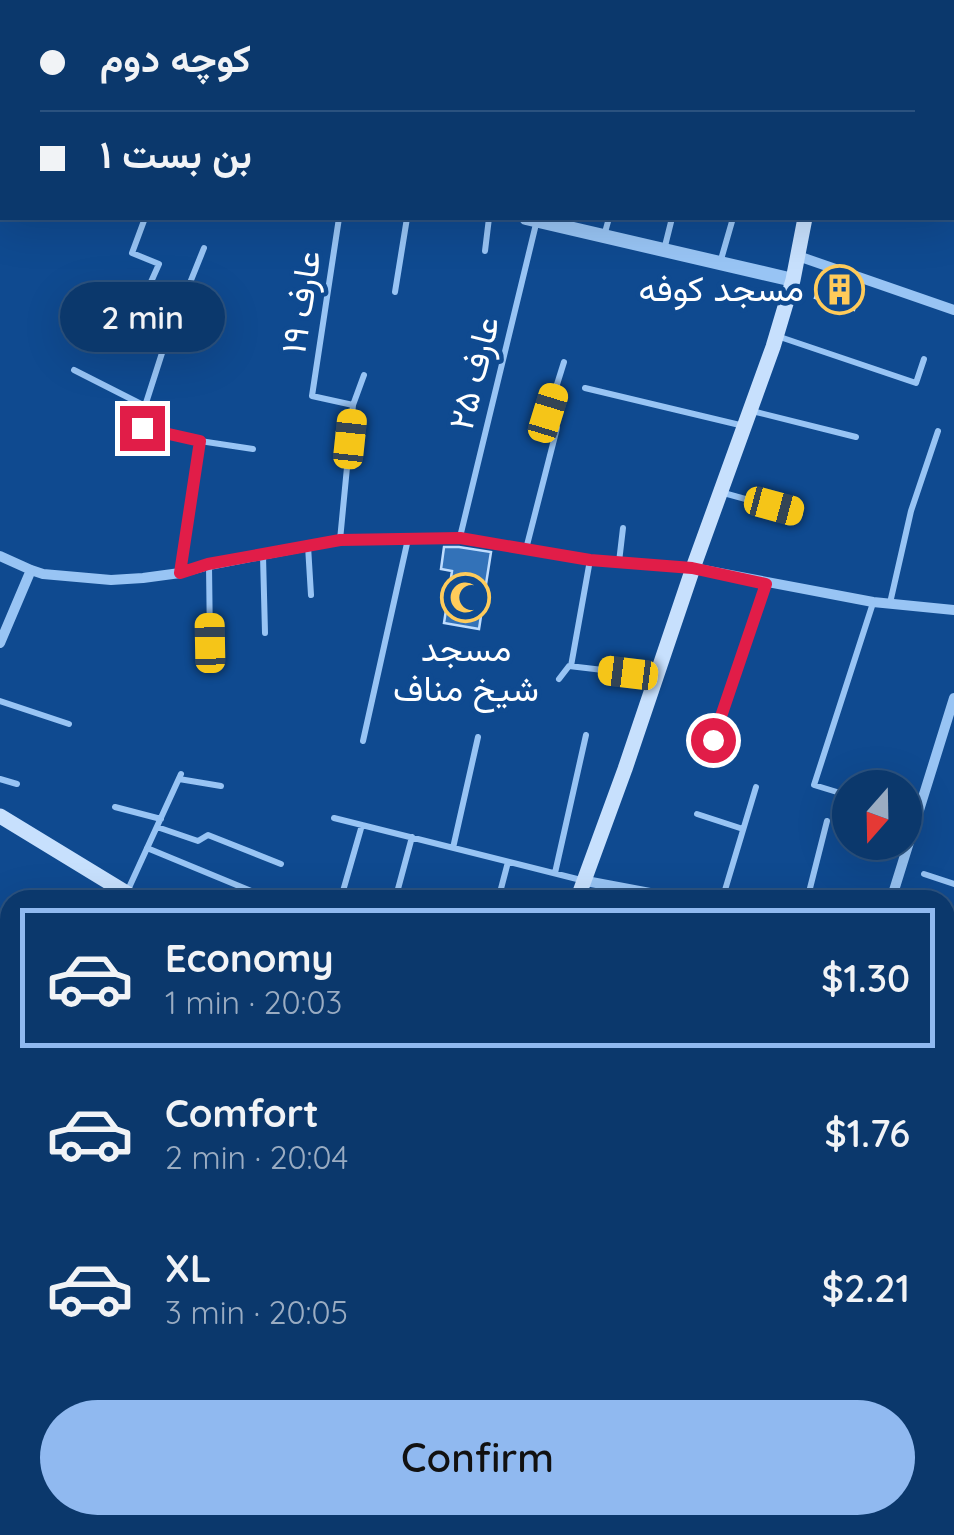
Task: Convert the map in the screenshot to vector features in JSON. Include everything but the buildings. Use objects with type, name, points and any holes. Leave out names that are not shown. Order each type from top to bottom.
[{"type":"main road","points":[[582,890],[776,336],[793,280],[805,220]]},
{"type":"main road","points":[[0,816],[122,890]]},
{"type":"street","points":[[542,220],[793,280]]},
{"type":"street","points":[[798,256],[954,310]]},
{"type":"street","points":[[0,556],[31,570],[111,580],[180,573],[208,564],[340,540],[460,538],[590,560],[692,568],[873,602],[954,610]]},
{"type":"street","points":[[0,643],[31,570]]},
{"type":"street","points":[[894,890],[954,698]]},
{"type":"street","points":[[586,881],[634,890]]},
{"type":"lane","points":[[597,0],[606,0]]},
{"type":"lane","points":[[144,220],[132,253],[159,264],[138,311],[171,325]]},
{"type":"lane","name":"عارف ۱۹","points":[[339,220],[312,396],[354,405]]},
{"type":"lane","points":[[396,292],[407,220]]},
{"type":"lane","points":[[485,250],[489,220]]},
{"type":"lane","name":"عارف ۲۵","points":[[460,538],[534,220]]},
{"type":"lane","points":[[604,236],[608,220]]},
{"type":"lane","points":[[664,250],[672,220]]},
{"type":"lane","points":[[720,263],[731,220]]},
{"type":"lane","points":[[204,248],[171,325],[145,406],[142,428],[253,449]]},
{"type":"lane","points":[[776,336],[916,384],[924,359]]},
{"type":"lane","points":[[526,549],[557,428],[548,413],[564,362]]},
{"type":"lane","points":[[74,370],[145,406]]},
{"type":"lane","points":[[340,540],[354,405],[364,374]]},
{"type":"lane","points":[[585,388],[856,437]]},
{"type":"lane","points":[[890,604],[910,511],[938,431]]},
{"type":"lane","points":[[180,573],[200,441]]},
{"type":"lane","points":[[720,492],[800,514]]},
{"type":"lane","points":[[619,562],[623,528]]},
{"type":"lane","points":[[363,740],[409,538]]},
{"type":"lane","points":[[308,546],[311,595]]},
{"type":"lane","points":[[263,555],[266,632]]},
{"type":"lane","points":[[572,666],[590,560]]},
{"type":"lane","points":[[208,564],[210,643]]},
{"type":"lane","points":[[713,740],[766,584]]},
{"type":"lane","points":[[832,790],[814,784],[873,602]]},
{"type":"lane","points":[[559,678],[569,666],[656,676]]},
{"type":"lane","points":[[0,701],[69,724]]},
{"type":"lane","points":[[555,874],[586,735]]},
{"type":"lane","points":[[453,848],[478,738]]},
{"type":"lane","points":[[134,890],[147,848],[180,776],[222,786]]},
{"type":"lane","points":[[0,780],[16,784]]},
{"type":"lane","points":[[725,890],[756,786]]},
{"type":"lane","points":[[115,806],[198,841],[208,836],[281,864]]},
{"type":"lane","points":[[697,814],[744,829]]},
{"type":"lane","points":[[334,818],[586,881]]},
{"type":"lane","points":[[810,890],[827,821]]},
{"type":"lane","points":[[343,890],[362,825]]},
{"type":"lane","points":[[398,890],[412,838]]},
{"type":"lane","points":[[147,848],[249,890]]},
{"type":"lane","points":[[501,890],[508,862]]},
{"type":"lane","points":[[924,874],[954,884]]},
{"type":"place","name":"مسجد کوفه","points":[[839,289]]},
{"type":"place","name":"مسجد شیخ مناف","points":[[466,597]]},
{"type":"route","points":[[142,428],[200,441],[180,573],[208,564],[340,540],[460,538],[590,560],[692,568],[766,584],[713,740]]}]
